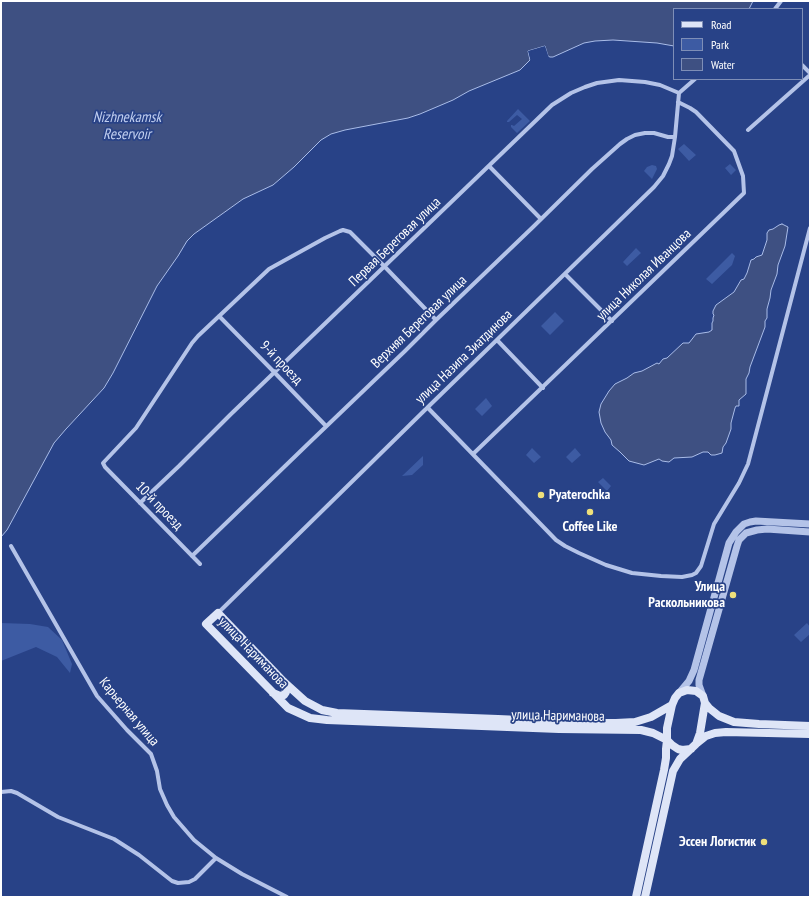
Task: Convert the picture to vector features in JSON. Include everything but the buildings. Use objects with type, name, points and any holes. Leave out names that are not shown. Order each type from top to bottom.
[{"type":"main road","name":"улица Нариманова","points":[[672,705],[651,717],[635,722],[616,723],[343,714],[322,710],[305,701],[284,682],[218,613],[206,624],[288,708],[310,718],[326,720],[559,729],[641,730],[667,740],[678,749],[682,750],[693,747]]},
{"type":"main road","points":[[272,692],[280,696],[284,695],[286,692],[284,682]]},
{"type":"main road","points":[[636,897],[664,770],[667,728],[674,698],[679,693],[687,690],[696,691],[704,699],[709,708],[719,716],[734,722],[810,726]]},
{"type":"main road","points":[[693,747],[700,733],[704,699]]},
{"type":"main road","points":[[645,897],[672,771],[684,754],[706,736],[715,733],[810,734]]},
{"type":"street","points":[[748,130],[810,74],[803,66]]},
{"type":"street","name":"Первая Береговая улица","points":[[140,502],[552,105],[585,87],[610,81],[631,80],[645,82],[679,93]]},
{"type":"street","points":[[679,93],[694,80]]},
{"type":"street","name":"улица Назипа Зиатдинова","points":[[218,613],[658,183],[669,164],[673,152],[679,93]]},
{"type":"street","name":"улица Николая Иванцова","points":[[473,454],[744,194],[743,176],[736,156],[732,150],[694,110],[678,102]]},
{"type":"street","name":"Верхняя Береговая улица","points":[[192,556],[592,169],[620,144],[635,135],[645,133],[675,137]]},
{"type":"street","points":[[489,166],[541,219]]},
{"type":"street","points":[[428,408],[556,540],[568,548],[606,565],[639,574],[682,577],[692,575],[699,570],[714,524],[739,483],[748,464],[810,228]]},
{"type":"street","points":[[219,316],[268,269],[340,231],[347,230],[436,320]]},
{"type":"street","points":[[565,274],[612,321]]},
{"type":"street","name":"9-й проезд","points":[[219,316],[326,426]]},
{"type":"street","name":"10-й проезд","points":[[200,564],[105,467],[104,463],[140,423],[192,343],[219,316]]},
{"type":"street","points":[[497,340],[543,388]]},
{"type":"street","points":[[679,693],[689,681],[694,670],[729,543],[736,532],[744,524],[765,520],[810,524]]},
{"type":"street","points":[[704,699],[699,685],[699,680],[736,546],[739,540],[746,533],[757,530],[767,529],[810,532]]},
{"type":"street","name":"Карьерная улица","points":[[11,546],[97,696],[150,754],[157,771],[160,789],[174,817],[194,840],[216,858],[242,874],[287,897]]},
{"type":"street","points":[[1,792],[11,791],[17,793],[58,817],[119,842],[139,855],[172,881],[183,883],[190,882],[216,858]]},
{"type":"green space","points":[[518,109],[530,121],[517,133],[511,125],[514,126],[522,119],[517,115],[509,122],[507,121]]},
{"type":"green space","points":[[684,144],[696,155],[689,161],[678,149]]},
{"type":"green space","points":[[730,164],[736,170],[731,175],[725,168]]},
{"type":"green space","points":[[652,165],[656,166],[657,169],[652,179],[644,171],[647,167]]},
{"type":"green space","points":[[636,248],[641,253],[627,266],[623,262]]},
{"type":"green space","points":[[732,253],[735,256],[732,265],[712,284],[706,279]]},
{"type":"green space","points":[[555,312],[564,321],[550,335],[541,326]]},
{"type":"green space","points":[[486,398],[492,406],[482,416],[475,409]]},
{"type":"green space","points":[[532,448],[541,457],[534,463],[526,455]]},
{"type":"green space","points":[[575,448],[581,455],[572,463],[566,457]]},
{"type":"green space","points":[[423,456],[423,465],[412,475],[402,476]]},
{"type":"green space","points":[[603,478],[611,486],[607,491],[598,482]]},
{"type":"green space","points":[[1,623],[30,624],[48,627],[62,640],[72,664],[70,673],[57,657],[36,647],[1,661]]},
{"type":"green space","points":[[807,623],[810,627],[810,634],[801,642],[794,635]]},
{"type":"water","name":"Nizhnekamsk Reservoir","points":[[1,1],[753,1],[750,8],[673,8],[673,46],[657,43],[613,40],[584,43],[553,57],[548,56],[545,46],[528,51],[530,60],[520,70],[469,91],[453,100],[408,118],[345,130],[331,134],[321,140],[294,167],[273,185],[243,199],[194,234],[187,241],[157,286],[104,388],[54,443],[7,530],[1,537]]},
{"type":"water","points":[[782,224],[788,227],[785,246],[771,290],[765,327],[746,379],[746,394],[739,400],[739,406],[736,406],[735,408],[731,429],[722,453],[711,455],[708,452],[703,452],[692,457],[674,458],[669,462],[659,459],[644,465],[629,461],[612,445],[611,440],[601,423],[599,412],[601,404],[609,391],[615,384],[634,373],[642,371],[657,363],[659,364],[683,343],[689,343],[696,334],[709,332],[712,330],[714,315],[713,311],[716,305],[734,292],[741,280],[744,279],[751,260],[762,255],[769,230]]},
{"type":"pier","points":[[545,46],[549,58],[546,57],[544,49],[531,52],[531,62],[528,51]]},
{"type":"place","name":"Pyaterochka","points":[[541,495]]},
{"type":"place","name":"Coffee Like","points":[[590,512]]},
{"type":"place","name":"Улица Раскольникова","points":[[733,595]]},
{"type":"place","name":"Эссен Логистик","points":[[764,842]]}]
